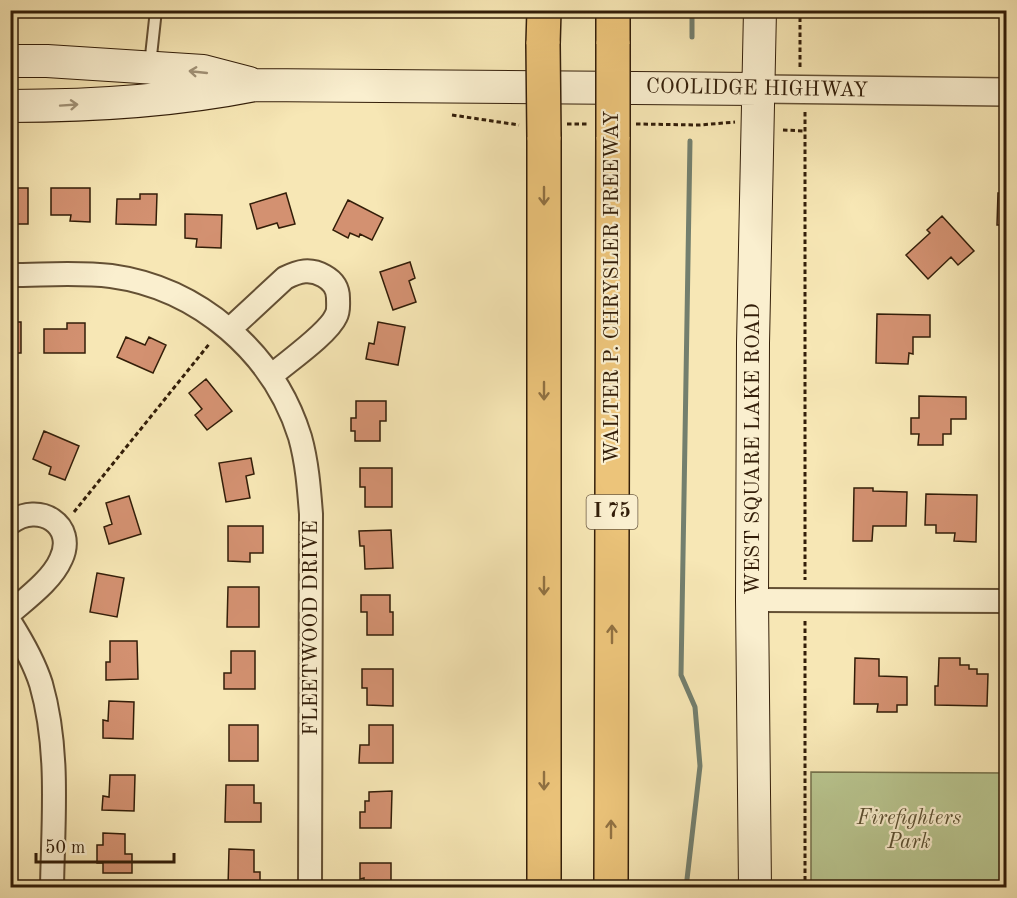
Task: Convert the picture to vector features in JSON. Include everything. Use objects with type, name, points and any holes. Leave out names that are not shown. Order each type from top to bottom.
[{"type":"highway","points":[[544,10],[544,888]]},
{"type":"highway","name":"WALTER P. CHRYSLER FREEWAY","points":[[611,888],[613,10]]},
{"type":"main road","name":"WEST SQUARE LAKE ROAD","points":[[755,888],[752,600],[753,343],[760,10]]},
{"type":"main road","name":"COOLIDGE HIGHWAY","points":[[10,61],[47,61],[203,71],[255,85]]},
{"type":"main road","name":"COOLIDGE HIGHWAY","points":[[10,105],[50,106],[204,95],[255,85],[759,88]]},
{"type":"street","name":"COOLIDGE HIGHWAY","points":[[759,88],[1006,92]]},
{"type":"street","points":[[230,330],[285,278],[304,270],[319,273],[331,280],[338,293],[336,316],[315,340],[271,375]]},
{"type":"street","name":"FLEETWOOD DRIVE","points":[[10,274],[87,275],[132,281],[157,288],[184,300],[230,330],[253,353],[271,375],[288,407],[300,437],[309,484],[311,514],[310,888]]},
{"type":"street","points":[[10,523],[28,514],[38,513],[48,516],[61,530],[64,549],[56,567],[10,613]]},
{"type":"street","points":[[752,600],[1006,601]]},
{"type":"street","points":[[10,622],[32,661],[40,682],[51,728],[53,753],[52,888]]},
{"type":"lane","points":[[150,69],[156,10]]},
{"type":"path","points":[[800,10],[800,72]]},
{"type":"path","points":[[805,106],[805,587]]},
{"type":"path","points":[[781,130],[805,131]]},
{"type":"path","points":[[71,515],[210,343]]},
{"type":"path","points":[[805,612],[805,888]]},
{"type":"green space","name":"Firefighters Park","points":[[811,772],[1006,773],[1006,887],[811,887]]},
{"type":"building","points":[[10,188],[28,188],[28,224],[11,224]]},
{"type":"building","points":[[51,188],[90,188],[90,222],[70,221],[71,215],[51,215]]},
{"type":"building","points":[[286,193],[295,224],[279,228],[277,223],[257,229],[250,204]]},
{"type":"building","points":[[998,193],[1006,193],[1006,225],[997,225]]},
{"type":"building","points":[[140,194],[157,194],[156,225],[116,224],[117,199],[140,199]]},
{"type":"building","points":[[348,200],[383,218],[372,240],[360,234],[359,237],[350,233],[348,238],[333,230]]},
{"type":"building","points":[[185,214],[222,215],[221,248],[196,247],[197,239],[185,238]]},
{"type":"building","points":[[942,216],[974,251],[958,265],[951,257],[928,279],[906,255],[930,233],[927,230]]},
{"type":"building","points":[[410,262],[415,278],[409,281],[416,302],[393,310],[380,272]]},
{"type":"building","points":[[877,314],[930,315],[930,337],[913,337],[913,354],[909,353],[908,364],[876,363]]},
{"type":"building","points":[[10,322],[21,322],[21,353],[10,353]]},
{"type":"building","points":[[378,322],[405,327],[398,365],[366,359],[369,343],[374,344]]},
{"type":"building","points":[[67,323],[85,323],[85,353],[44,353],[44,329],[67,329]]},
{"type":"building","points":[[126,337],[145,345],[149,337],[166,345],[153,373],[117,357]]},
{"type":"building","points":[[206,379],[232,411],[207,430],[195,415],[202,409],[189,393]]},
{"type":"building","points":[[919,396],[966,397],[966,419],[951,419],[951,434],[943,434],[943,445],[918,445],[919,434],[911,434],[911,418],[919,418]]},
{"type":"building","points":[[356,401],[386,401],[386,421],[380,421],[380,441],[355,441],[355,431],[351,431],[351,418],[356,418]]},
{"type":"building","points":[[44,431],[79,446],[65,480],[49,474],[51,467],[33,459]]},
{"type":"building","points":[[251,458],[254,474],[246,476],[250,498],[226,502],[219,463]]},
{"type":"building","points":[[360,468],[392,468],[392,507],[365,507],[365,487],[360,487]]},
{"type":"building","points":[[854,488],[907,492],[906,526],[873,526],[872,541],[853,541]]},
{"type":"building","points":[[926,494],[977,495],[976,542],[954,541],[955,533],[936,533],[936,525],[925,525]]},
{"type":"building","points":[[129,496],[141,534],[109,544],[104,527],[112,524],[106,503]]},
{"type":"building","points":[[228,526],[263,526],[263,553],[250,553],[250,562],[228,561]]},
{"type":"building","points":[[391,530],[393,568],[365,569],[364,546],[360,546],[359,531]]},
{"type":"building","points":[[97,573],[124,578],[117,617],[90,612]]},
{"type":"building","points":[[228,587],[259,587],[259,627],[227,627]]},
{"type":"building","points":[[361,595],[390,595],[393,635],[367,635],[367,612],[361,612]]},
{"type":"building","points":[[110,641],[137,641],[138,679],[106,680],[106,662],[110,662]]},
{"type":"building","points":[[231,651],[255,651],[255,689],[224,689],[224,673],[231,673]]},
{"type":"building","points":[[855,658],[879,659],[879,676],[907,677],[907,705],[897,705],[897,712],[877,712],[878,704],[854,704]]},
{"type":"building","points":[[939,658],[960,658],[960,665],[969,665],[969,669],[977,669],[977,674],[988,674],[987,706],[935,705]]},
{"type":"building","points":[[362,669],[393,669],[393,706],[367,705],[367,688],[362,688]]},
{"type":"building","points":[[109,701],[134,702],[133,739],[103,738],[103,720],[108,721]]},
{"type":"building","points":[[229,725],[258,725],[258,761],[229,761]]},
{"type":"building","points":[[369,725],[393,725],[393,763],[359,763],[360,745],[369,745]]},
{"type":"building","points":[[110,775],[135,775],[134,811],[102,810],[103,796],[109,797]]},
{"type":"building","points":[[226,785],[254,785],[254,803],[261,803],[261,822],[225,822]]},
{"type":"building","points":[[392,791],[391,828],[360,828],[360,812],[365,812],[365,801],[369,801],[369,792]]},
{"type":"building","points":[[103,833],[125,834],[125,854],[132,854],[132,873],[103,873],[103,863],[97,863],[97,845],[103,845]]},
{"type":"building","points":[[229,849],[254,850],[254,872],[260,872],[260,888],[228,887]]},
{"type":"building","points":[[360,863],[391,863],[391,888],[364,888],[364,878],[360,879]]},
{"type":"waterway","points":[[692,10],[692,37]]},
{"type":"waterway","points":[[686,888],[700,766],[695,707],[681,675],[690,141]]}]
